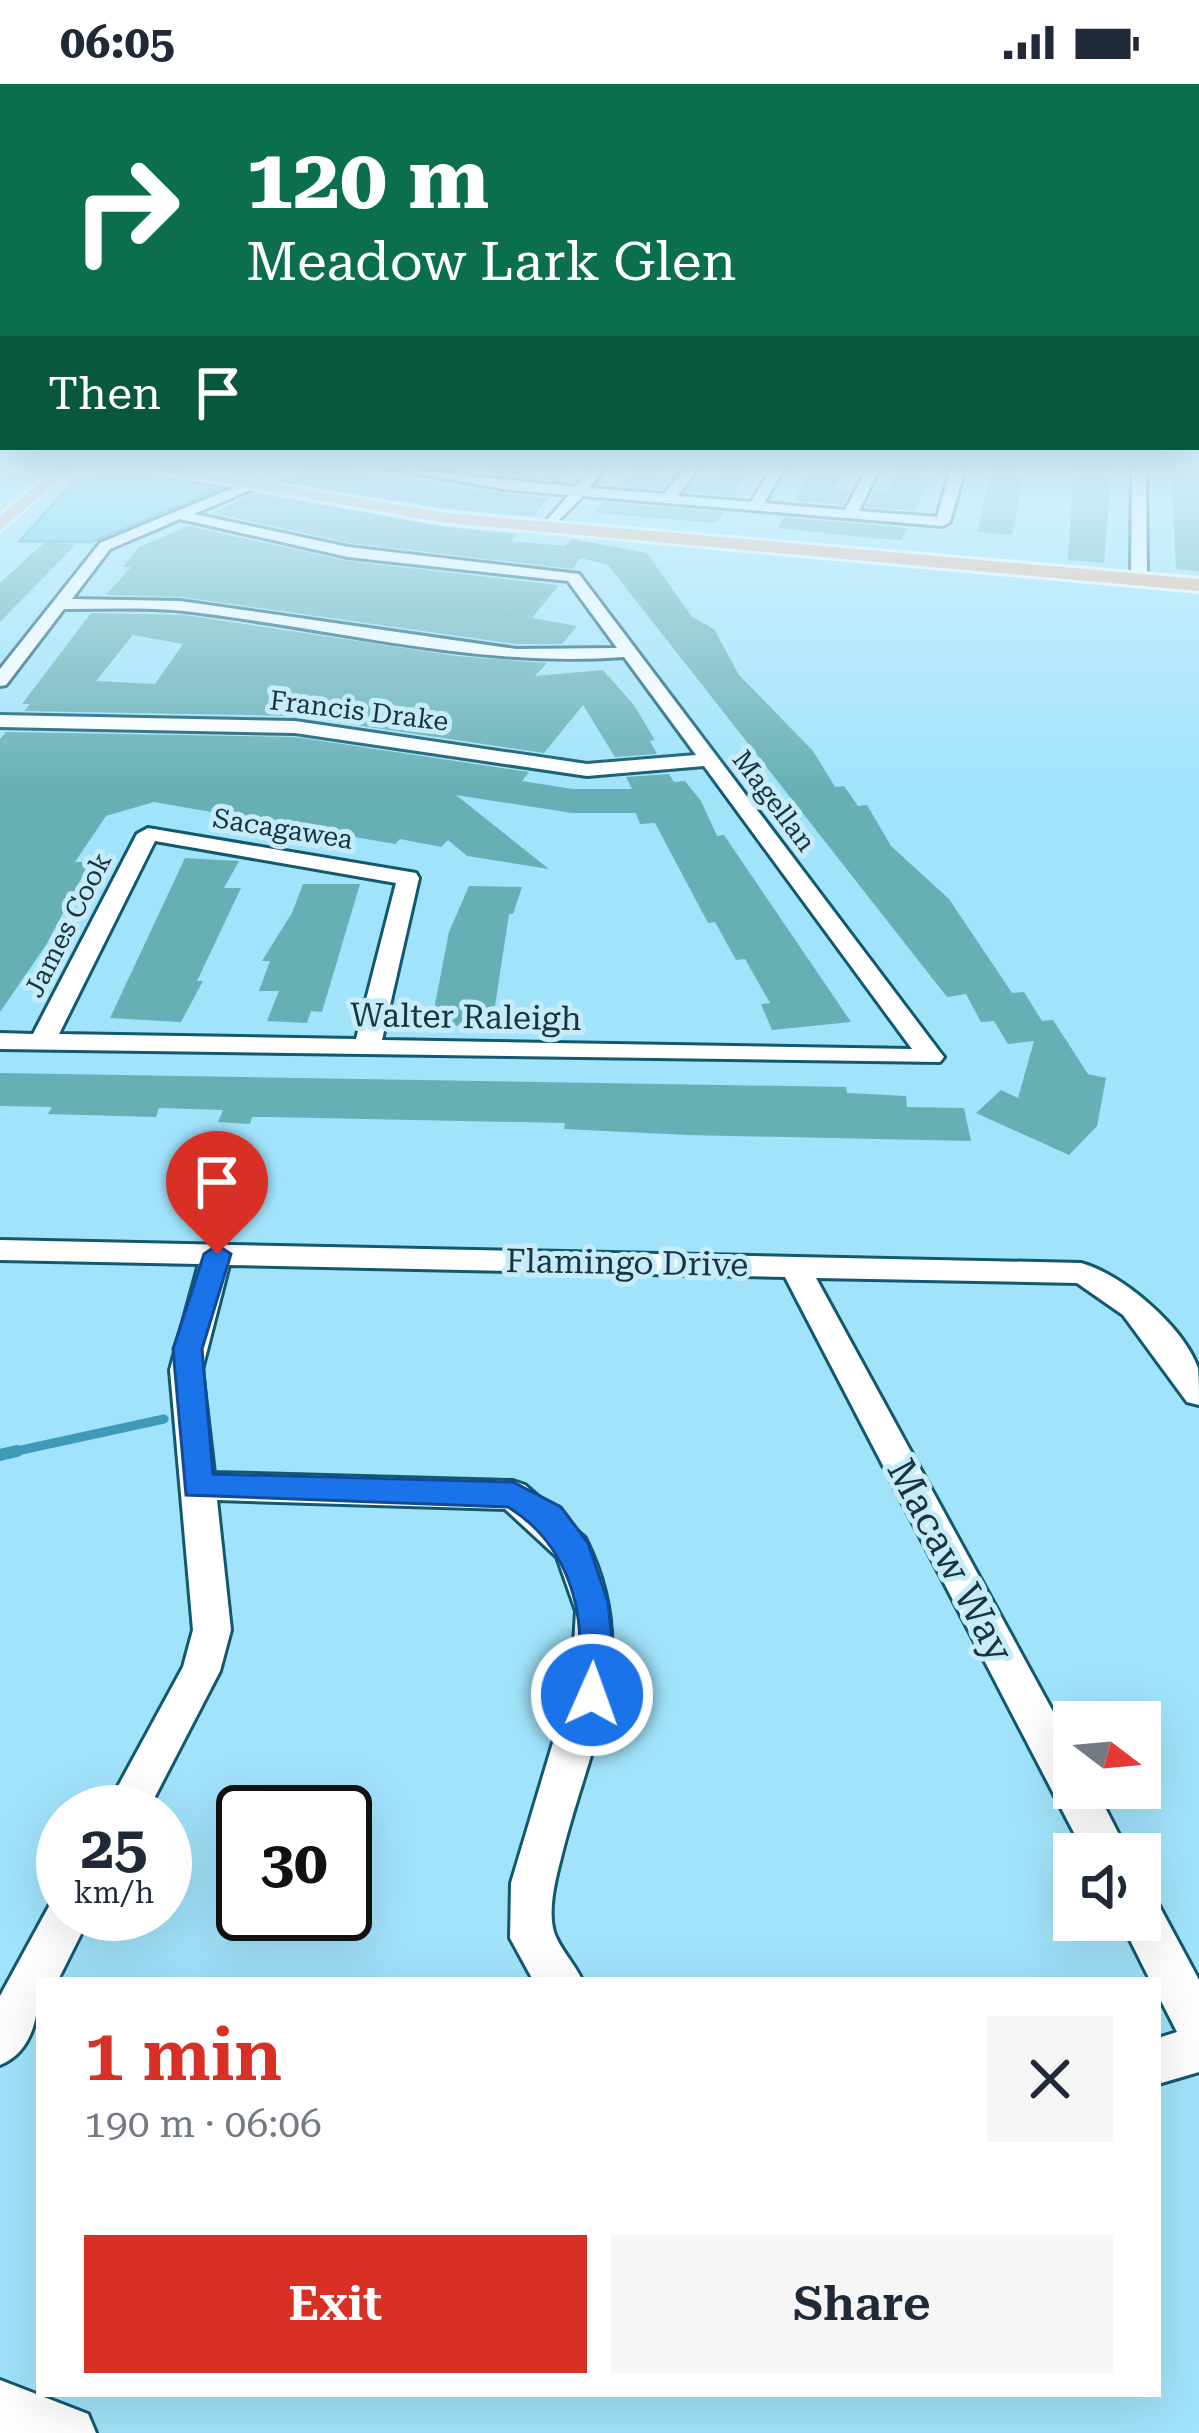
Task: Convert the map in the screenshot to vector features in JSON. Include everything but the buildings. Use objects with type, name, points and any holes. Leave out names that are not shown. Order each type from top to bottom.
[{"type":"main road","points":[[1078,575],[1199,585]]},
{"type":"street","points":[[0,680],[82,575]]},
{"type":"street","name":"Magellan","points":[[551,575],[573,577],[931,1057]]},
{"type":"street","points":[[1139,575],[1139,580]]},
{"type":"street","points":[[59,604],[179,606],[350,634],[555,655],[629,652]]},
{"type":"street","name":"Francis Drake","points":[[0,721],[295,727],[587,770],[710,760]]},
{"type":"street","name":"Sacagawea","points":[[148,834],[408,878],[367,1048]]},
{"type":"street","name":"James Cook","points":[[42,1042],[148,834]]},
{"type":"street","name":"Walter Raleigh","points":[[0,1041],[931,1057]]},
{"type":"street","name":"Flamingo Drive","points":[[0,1250],[1081,1273],[1107,1282],[1134,1306],[1199,1393]]},
{"type":"street","points":[[139,1785],[201,1671],[212,1630],[187,1349],[217,1254]]},
{"type":"street","name":"Macaw Way","points":[[794,1265],[1097,1833]]},
{"type":"street","points":[[198,1486],[513,1495],[550,1516],[572,1543],[591,1602],[597,1669],[527,1890],[532,1932],[555,1977]]},
{"type":"street","points":[[0,2042],[54,1941]]},
{"type":"street","points":[[1154,1941],[1199,2026]]},
{"type":"street","points":[[1161,2060],[1199,2049]]},
{"type":"street","points":[[0,2407],[69,2433]]},
{"type":"waterway","points":[[3,1454],[164,1419]]},
{"type":"waterway","points":[[0,1455],[17,1451]]},
{"type":"route","points":[[217,1254],[187,1349],[198,1486],[513,1495],[550,1516],[572,1543],[591,1602],[597,1669],[592,1695]]}]
